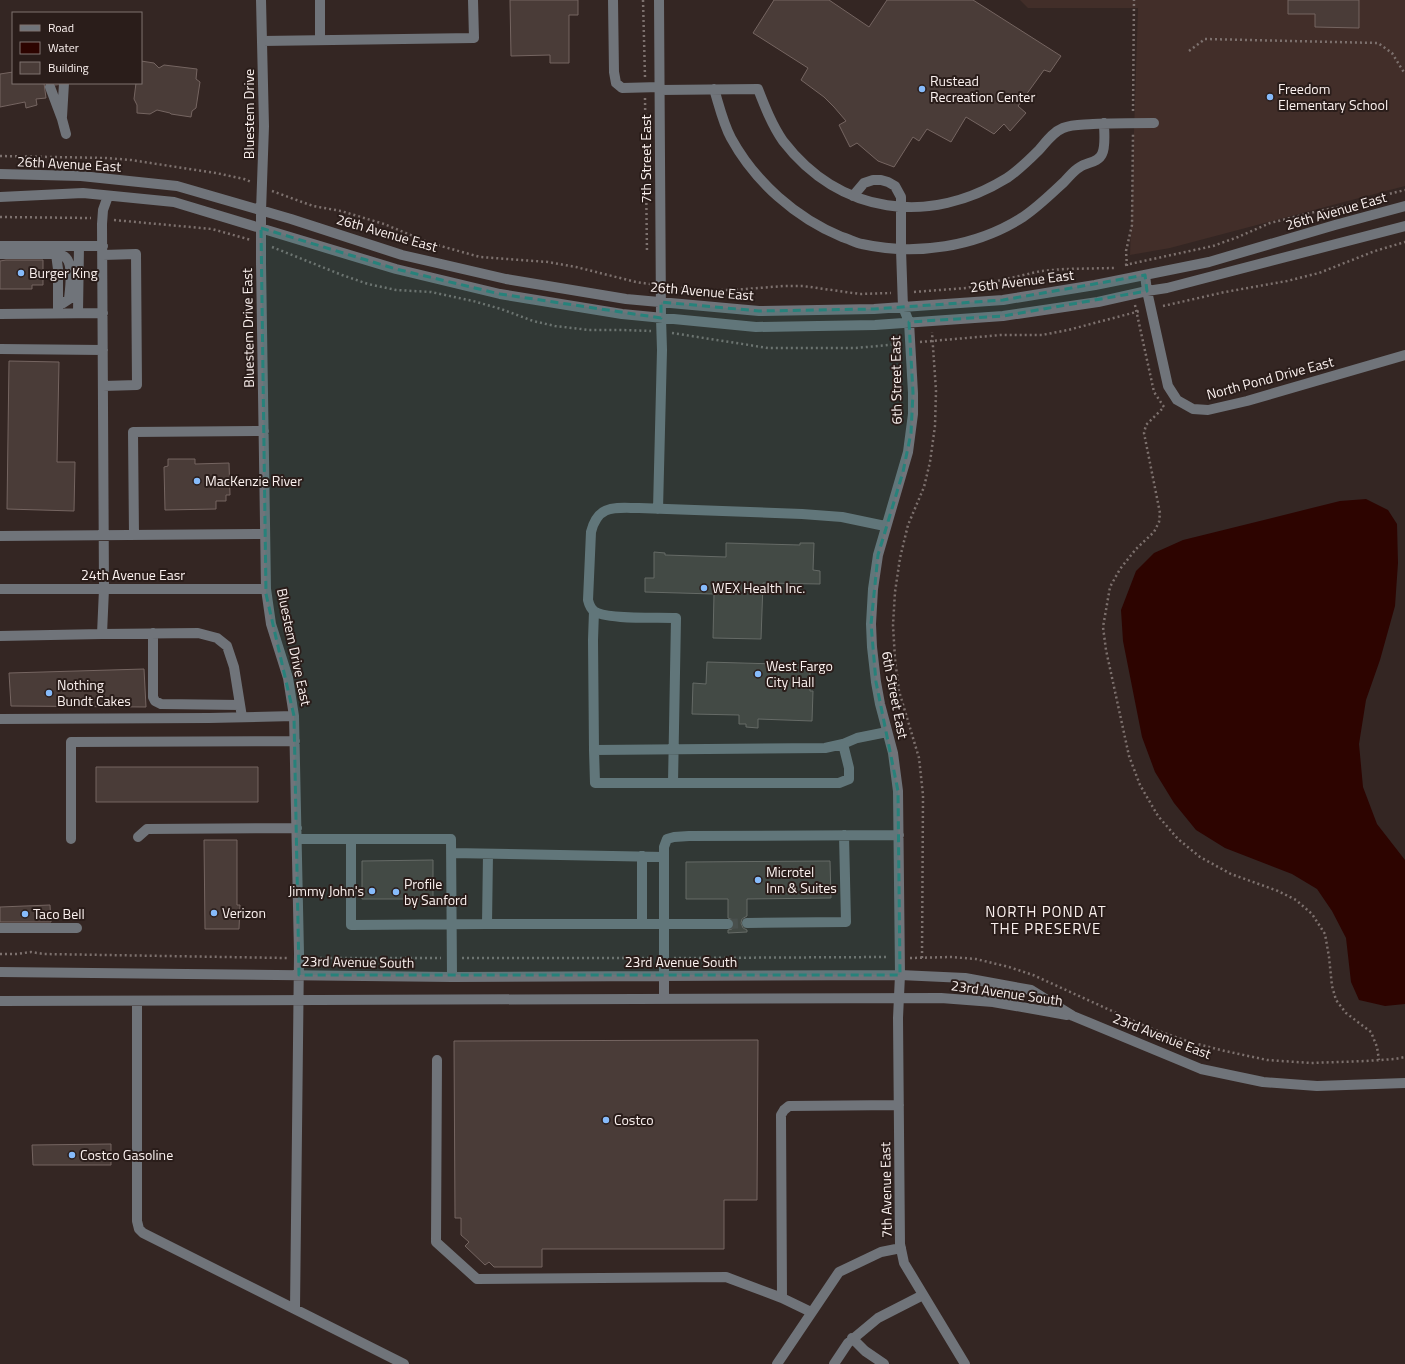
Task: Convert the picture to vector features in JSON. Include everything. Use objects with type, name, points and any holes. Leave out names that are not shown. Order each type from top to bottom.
[{"type":"street","name":"Bluestem Drive","points":[[260,228],[264,126],[261,0]]},
{"type":"street","points":[[320,0],[320,39]]},
{"type":"street","points":[[262,41],[474,38],[473,0]]},
{"type":"street","points":[[613,0],[614,72],[616,83],[622,88],[758,89],[774,126],[783,140],[816,174],[853,196],[888,206],[901,208],[934,205],[973,194],[1002,180],[1020,169],[1055,132],[1069,126],[1154,123]]},
{"type":"street","name":"7th Street East","points":[[658,0],[662,350],[658,508]]},
{"type":"street","points":[[57,85],[62,119],[66,134]]},
{"type":"street","points":[[714,89],[720,110],[735,143],[755,173],[778,197],[801,215],[828,231],[861,244],[900,250],[927,249],[975,239],[1022,217],[1046,199],[1078,168],[1098,159],[1104,148],[1104,124]]},
{"type":"street","name":"26th Avenue East","points":[[0,174],[81,176],[177,186],[261,210],[402,255],[506,279],[626,299],[759,310],[903,307],[1003,300],[1095,285],[1209,262],[1405,206]]},
{"type":"street","name":"6th Street East","points":[[853,196],[864,183],[873,180],[888,182],[895,186],[899,191],[901,197],[900,250],[903,307],[909,322],[913,394],[911,433],[903,472],[878,555],[873,590],[871,624],[876,682],[897,772],[900,975],[898,998]]},
{"type":"street","name":"26th Avenue East","points":[[0,197],[82,193],[174,202],[396,269],[500,294],[622,314],[756,327],[875,325],[1003,316],[1098,302],[1214,277],[1405,226]]},
{"type":"street","points":[[102,634],[104,589],[102,219],[108,196]]},
{"type":"street","name":"Bluestem Drive East","points":[[260,228],[266,589],[271,624],[288,678],[294,716],[295,741],[299,975],[295,1309]]},
{"type":"street","points":[[0,246],[79,246],[102,251],[136,254],[137,385],[103,386]]},
{"type":"street","points":[[78,313],[79,246]]},
{"type":"street","points":[[0,254],[56,254],[65,256],[69,261],[71,273],[70,298],[58,308]]},
{"type":"street","name":"North Pond Drive East","points":[[1146,275],[1168,386],[1177,400],[1193,409],[1208,410],[1247,401],[1405,355]]},
{"type":"street","points":[[0,314],[58,308],[78,313],[103,313]]},
{"type":"street","points":[[0,350],[103,350]]},
{"type":"street","points":[[134,535],[133,432],[264,431]]},
{"type":"street","points":[[673,783],[676,618],[605,616],[594,611],[588,600],[591,532],[593,522],[596,517],[607,509],[658,508],[842,516],[886,526]]},
{"type":"street","points":[[0,536],[265,534]]},
{"type":"street","name":"24th Avenue Easr","points":[[0,589],[266,589]]},
{"type":"street","points":[[594,611],[595,783],[839,783],[849,779],[849,768],[843,744]]},
{"type":"street","points":[[153,633],[153,697],[155,701],[161,704],[240,705]]},
{"type":"street","points":[[0,636],[153,633],[198,634],[217,638],[227,646],[234,667],[242,717]]},
{"type":"street","points":[[0,719],[294,716]]},
{"type":"street","points":[[594,750],[825,748],[843,744],[857,738],[888,732]]},
{"type":"street","points":[[71,839],[71,742],[295,741]]},
{"type":"street","points":[[138,837],[147,829],[297,828]]},
{"type":"street","points":[[747,924],[846,922],[844,835]]},
{"type":"street","points":[[664,999],[664,847],[667,839],[674,837],[899,835]]},
{"type":"street","points":[[297,839],[451,839],[452,977]]},
{"type":"street","points":[[351,839],[351,926],[487,924],[728,924]]},
{"type":"street","points":[[451,853],[664,857]]},
{"type":"street","points":[[487,924],[488,854]]},
{"type":"street","points":[[642,856],[642,924]]},
{"type":"street","points":[[0,928],[77,928]]},
{"type":"street","name":"23rd Avenue South","points":[[0,972],[452,977],[900,975],[965,978],[1031,990],[1073,1016]]},
{"type":"street","name":"7th Avenue East","points":[[898,998],[901,1248],[904,1263],[965,1364]]},
{"type":"street","name":"23rd Avenue South","points":[[0,1001],[941,998],[993,1002],[1073,1016]]},
{"type":"street","points":[[137,1001],[138,1229],[143,1233],[404,1364]]},
{"type":"street","name":"23rd Avenue East","points":[[1073,1016],[1201,1069],[1263,1082],[1317,1086],[1405,1083]]},
{"type":"street","points":[[437,1060],[436,1242],[477,1279],[726,1277],[782,1298],[812,1312]]},
{"type":"street","name":"23rd Avenue East","points":[[1385,1084],[1405,1077]]},
{"type":"street","points":[[782,1298],[782,1115],[784,1110],[789,1106],[899,1105]]},
{"type":"street","points":[[777,1364],[839,1272],[881,1252],[901,1248]]},
{"type":"street","points":[[834,1364],[852,1338],[878,1318],[923,1295]]},
{"type":"street","points":[[852,1338],[865,1351],[884,1364]]},
{"type":"path","points":[[643,0],[647,260]]},
{"type":"path","points":[[1189,51],[1205,39],[1378,43],[1392,53],[1405,74]]},
{"type":"path","points":[[0,156],[106,158],[131,160],[216,173],[244,179]]},
{"type":"path","points":[[919,292],[966,288],[1040,271],[1115,268],[1213,246],[1270,223],[1310,213],[1358,204],[1373,198],[1405,190]]},
{"type":"path","points":[[277,193],[313,206],[341,211],[384,224],[430,243],[480,257],[548,262],[648,284],[648,276]]},
{"type":"path","points":[[0,217],[87,217],[212,229],[242,237]]},
{"type":"path","points":[[1167,305],[1225,292],[1287,281],[1319,273],[1375,251],[1405,242]]},
{"type":"path","points":[[677,288],[732,290],[802,286],[860,294],[886,293]]},
{"type":"path","points":[[1180,296],[1181,302]]},
{"type":"path","points":[[1135,307],[1154,392],[1164,407],[1146,425],[1144,433],[1160,513],[1159,522],[1154,532],[1136,549],[1120,569],[1110,586],[1103,627],[1106,650],[1129,756],[1140,786],[1158,816],[1178,838],[1200,857],[1231,874],[1278,891],[1296,900],[1312,914],[1325,934],[1330,957],[1332,986],[1336,1000],[1346,1013],[1371,1032],[1378,1047],[1379,1060]]},
{"type":"path","points":[[1140,311],[1068,330],[1042,334],[933,342],[936,392],[935,426],[931,455],[924,487],[908,525],[900,558],[895,592],[893,625],[899,691],[918,758],[923,795],[922,958],[952,957],[976,959],[1009,967],[1033,975],[1147,1027],[1190,1042],[1267,1060],[1311,1063],[1379,1060],[1405,1057]]},
{"type":"highlighted area","points":[[261,228],[396,269],[500,294],[661,318],[661,302],[759,311],[874,309],[1003,300],[1145,275],[1147,291],[1003,316],[909,322],[913,393],[911,433],[903,472],[878,555],[871,624],[876,682],[898,791],[900,975],[299,975],[294,716],[266,594]]},
{"type":"shaded area","name":"Freedom Elementary School","points":[[1020,0],[1405,0],[1405,186],[1170,248],[1130,255],[1138,8],[1028,8]]},
{"type":"water","points":[[1366,499],[1388,510],[1397,524],[1398,563],[1395,606],[1380,660],[1366,700],[1359,744],[1363,787],[1377,824],[1405,860],[1405,1004],[1385,1006],[1359,1000],[1351,982],[1346,938],[1332,911],[1317,889],[1292,874],[1225,848],[1196,830],[1174,803],[1155,772],[1142,737],[1123,641],[1121,610],[1136,571],[1154,553],[1183,540],[1340,501]]},
{"type":"building","points":[[510,0],[578,0],[578,15],[569,15],[569,63],[550,63],[550,55],[511,56]]},
{"type":"building","name":"Rustead Recreation Center","points":[[774,0],[829,0],[869,27],[887,0],[973,0],[1061,56],[1050,72],[1044,70],[1018,106],[1026,113],[1010,131],[1004,124],[994,134],[966,117],[951,142],[927,129],[919,141],[913,137],[894,167],[878,161],[857,143],[850,147],[839,125],[846,121],[824,97],[801,80],[808,68],[753,33]]},
{"type":"building","points":[[1288,0],[1359,0],[1359,28],[1315,27],[1315,14],[1288,14]]},
{"type":"building","points":[[142,61],[154,63],[159,68],[164,65],[197,69],[196,79],[200,82],[196,108],[192,111],[191,117],[157,110],[150,114],[137,113],[137,105],[134,99],[136,84],[142,84]]},
{"type":"building","points":[[12,72],[12,84],[44,84],[46,98],[36,99],[37,105],[26,108],[25,102],[0,107],[0,74]]},
{"type":"building","name":"Burger King","points":[[43,260],[43,285],[32,285],[32,289],[0,289],[0,261]]},
{"type":"building","points":[[9,361],[59,362],[57,462],[75,462],[74,511],[7,509]]},
{"type":"building","name":"MacKenzie River","points":[[168,459],[195,459],[195,464],[229,463],[230,495],[226,495],[226,501],[216,501],[216,509],[165,510],[164,467],[168,466]]},
{"type":"building","name":"WEX Health Inc.","points":[[726,543],[800,545],[800,543],[814,543],[813,570],[820,571],[820,584],[763,583],[761,639],[713,638],[714,594],[645,592],[645,578],[654,578],[654,552],[665,553],[665,555],[726,557]]},
{"type":"building","name":"West Fargo City Hall","points":[[707,662],[810,665],[810,691],[813,691],[812,721],[758,719],[758,728],[746,727],[746,724],[739,724],[739,715],[692,714],[693,683],[706,684]]},
{"type":"building","points":[[144,669],[146,707],[11,706],[9,673]]},
{"type":"building","points":[[96,767],[258,767],[258,802],[96,802]]},
{"type":"building","points":[[204,840],[237,840],[237,905],[240,905],[239,929],[205,929]]},
{"type":"building","points":[[433,860],[433,899],[362,899],[362,861]]},
{"type":"building","name":"Microtel Inn & Suites","points":[[830,861],[831,898],[747,899],[747,916],[742,919],[741,923],[747,932],[728,933],[728,930],[732,929],[734,924],[733,920],[728,918],[728,899],[686,899],[686,862]]},
{"type":"building","name":"Taco Bell","points":[[50,905],[51,922],[0,922],[0,907]]},
{"type":"building","name":"Costco","points":[[758,1040],[757,1200],[724,1200],[724,1249],[542,1249],[542,1267],[494,1267],[489,1262],[485,1265],[465,1246],[469,1242],[461,1235],[461,1218],[455,1218],[454,1041]]},
{"type":"building","name":"Costco Gasoline","points":[[111,1144],[111,1165],[33,1165],[32,1145]]},
{"type":"tunnel","points":[[728,924],[747,923]]},
{"type":"place","name":"Rustead Recreation Center","points":[[922,89]]},
{"type":"place","name":"Freedom Elementary School","points":[[1270,97]]},
{"type":"place","name":"Burger King","points":[[21,273]]},
{"type":"place","name":"MacKenzie River","points":[[197,481]]},
{"type":"place","name":"WEX Health Inc.","points":[[704,588]]},
{"type":"place","name":"West Fargo City Hall","points":[[758,674]]},
{"type":"place","name":"Nothing Bundt Cakes","points":[[49,693]]},
{"type":"place","name":"Microtel Inn & Suites","points":[[758,880]]},
{"type":"place","name":"Jimmy John's","points":[[372,891]]},
{"type":"place","name":"Profile by Sanford","points":[[396,892]]},
{"type":"place","name":"Verizon","points":[[214,913]]},
{"type":"place","name":"Taco Bell","points":[[25,914]]},
{"type":"place","name":"Costco","points":[[606,1120]]},
{"type":"place","name":"Costco Gasoline","points":[[72,1155]]},
{"type":"district","name":"NORTH POND AT THE PRESERVE","points":[[1046,920]]}]
